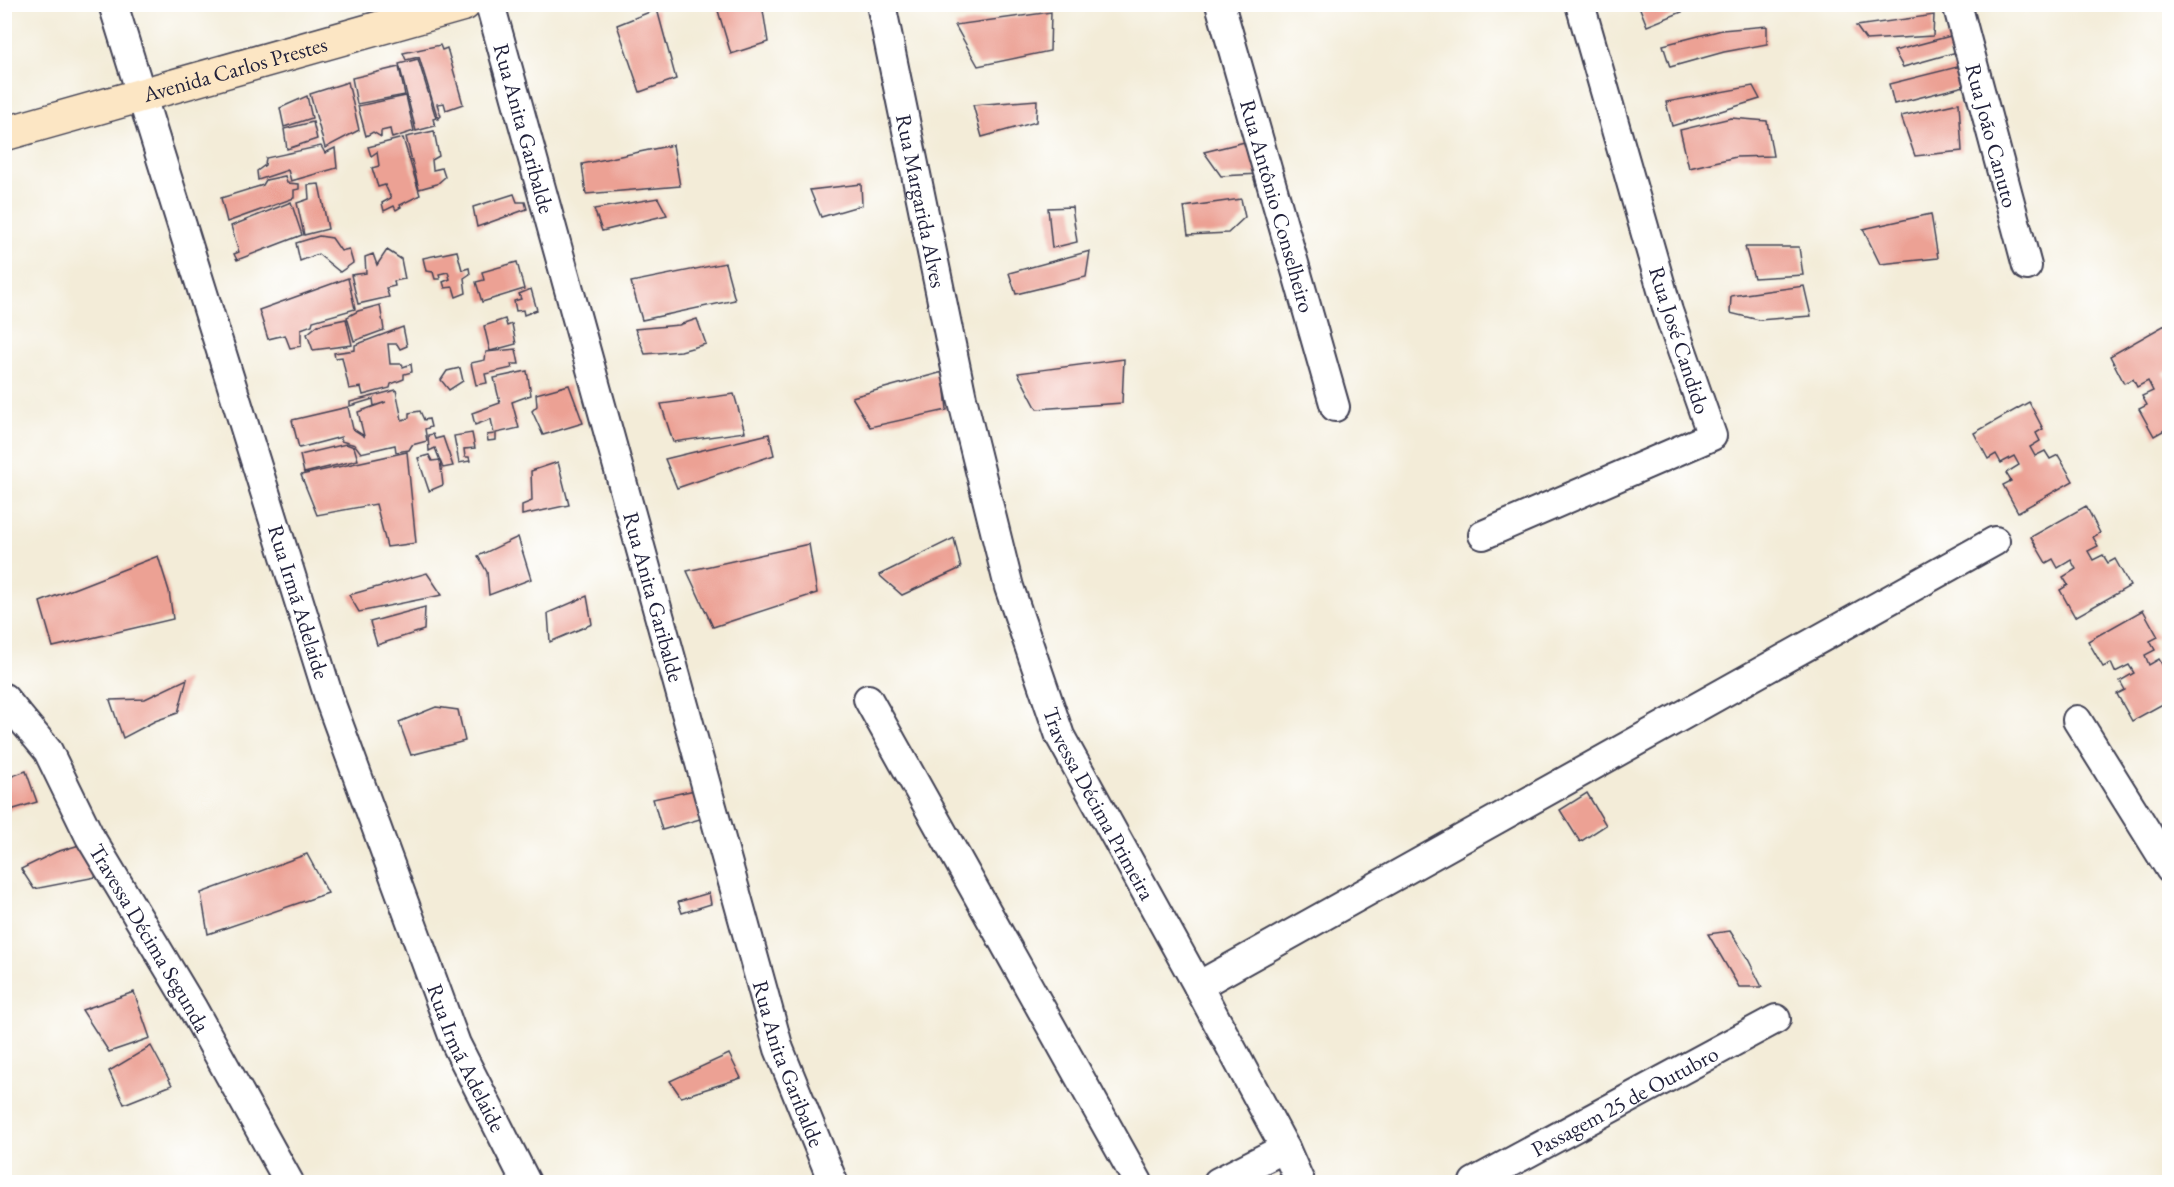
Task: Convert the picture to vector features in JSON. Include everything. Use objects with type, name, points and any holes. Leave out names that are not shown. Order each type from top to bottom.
[{"type":"street","name":"Rua Irmã Adelaide","points":[[113,4],[331,704],[456,1044],[526,1182]]},
{"type":"street","name":"Avenida Carlos Prestes","points":[[4,134],[464,4]]},
{"type":"street","name":"Rua Anita Garibalde","points":[[490,4],[779,1049],[833,1182]]},
{"type":"street","name":"Rua Margarida Alves","points":[[881,4],[962,398]]},
{"type":"street","name":"Rua Antônio Conselheiro","points":[[1220,4],[1335,407]]},
{"type":"street","name":"Rua José Candido","points":[[1483,535],[1712,436],[1668,311],[1580,4]]},
{"type":"street","name":"Rua João Canuto","points":[[1957,4],[2027,266]]},
{"type":"street","name":"Travessa Décima Primeira","points":[[962,398],[1009,587],[1060,736],[1198,986],[1285,1148],[1300,1182]]},
{"type":"street","points":[[1198,986],[1995,542]]},
{"type":"street","name":"Travessa Décima Segunda","points":[[4,698],[48,751],[90,837],[194,1009],[289,1182]]},
{"type":"street","points":[[868,699],[1138,1182]]},
{"type":"street","points":[[2077,720],[2169,869]]},
{"type":"street","name":"Passagem 25 de Outubro","points":[[1474,1182],[1776,1019]]},
{"type":"street","points":[[1218,1182],[1285,1148]]},
{"type":"building","points":[[716,4],[762,4],[768,42],[731,54]]},
{"type":"building","points":[[1647,4],[1699,5],[1647,26],[1639,6]]},
{"type":"building","points":[[657,9],[676,79],[640,92],[617,25]]},
{"type":"building","points":[[1051,12],[1050,51],[978,66],[955,25]]},
{"type":"building","points":[[1934,15],[1933,36],[1866,40],[1856,26]]},
{"type":"building","points":[[1767,26],[1767,44],[1724,52],[1670,67],[1663,45],[1722,30]]},
{"type":"building","points":[[1958,34],[1964,50],[1903,67],[1894,51]]},
{"type":"building","points":[[440,45],[442,50],[447,48],[463,104],[446,110],[444,103],[437,104],[441,116],[438,119],[419,57],[406,60],[403,53]]},
{"type":"building","points":[[418,59],[436,118],[433,119],[435,126],[416,131],[399,64]]},
{"type":"building","points":[[1961,66],[1972,84],[1894,104],[1889,84]]},
{"type":"building","points":[[399,67],[405,95],[357,104],[352,78]]},
{"type":"building","points":[[348,82],[359,130],[325,148],[310,94]]},
{"type":"building","points":[[1753,86],[1760,99],[1672,126],[1666,102]]},
{"type":"building","points":[[307,96],[312,118],[284,127],[280,108]]},
{"type":"building","points":[[406,96],[414,131],[392,138],[390,129],[381,131],[381,137],[373,132],[366,136],[358,106]]},
{"type":"building","points":[[1037,100],[1036,122],[982,137],[973,105]]},
{"type":"building","points":[[1959,103],[1962,151],[1915,156],[1901,116]]},
{"type":"building","points":[[1731,118],[1767,121],[1773,156],[1736,157],[1689,168],[1680,130]]},
{"type":"building","points":[[313,122],[317,139],[287,149],[284,129]]},
{"type":"building","points":[[434,131],[439,156],[432,160],[433,170],[442,168],[445,177],[437,184],[419,189],[406,137]]},
{"type":"building","points":[[403,138],[420,195],[400,205],[401,207],[396,210],[394,206],[384,211],[382,203],[391,198],[385,185],[378,187],[372,168],[379,166],[377,152],[371,156],[368,147]]},
{"type":"building","points":[[1253,140],[1259,174],[1221,176],[1204,152]]},
{"type":"building","points":[[673,145],[680,186],[586,194],[582,164]]},
{"type":"building","points":[[321,146],[325,153],[335,148],[337,168],[291,181],[288,170],[258,180],[257,171],[265,165],[266,158]]},
{"type":"building","points":[[285,176],[287,183],[299,184],[299,189],[294,190],[294,198],[227,222],[221,198],[263,185],[266,180]]},
{"type":"building","points":[[319,184],[328,229],[304,235],[297,203],[309,199],[308,185]]},
{"type":"building","points":[[861,184],[862,205],[821,217],[810,190]]},
{"type":"building","points":[[514,194],[517,202],[525,202],[527,209],[477,227],[473,207]]},
{"type":"building","points":[[658,198],[667,215],[602,231],[594,209]]},
{"type":"building","points":[[1241,199],[1245,217],[1228,233],[1188,235],[1184,207]]},
{"type":"building","points":[[291,202],[302,235],[237,260],[234,254],[239,252],[231,226]]},
{"type":"building","points":[[1072,207],[1077,242],[1052,248],[1048,208]]},
{"type":"building","points":[[1931,214],[1938,258],[1880,264],[1863,229]]},
{"type":"building","points":[[319,236],[332,238],[341,251],[349,249],[353,263],[340,272],[318,254],[300,261],[296,243]]},
{"type":"building","points":[[1745,247],[1799,247],[1803,275],[1754,278]]},
{"type":"building","points":[[387,250],[401,259],[405,279],[394,281],[395,286],[386,288],[389,297],[358,304],[351,275],[366,273],[365,257],[373,254],[377,265]]},
{"type":"building","points":[[457,251],[462,270],[469,268],[470,274],[464,278],[466,293],[456,297],[453,287],[445,288],[443,282],[450,279],[448,272],[439,274],[440,279],[435,279],[433,272],[426,271],[423,258]]},
{"type":"building","points":[[1090,251],[1086,277],[1016,294],[1009,273]]},
{"type":"building","points":[[517,262],[524,289],[482,302],[476,282],[484,280],[482,272]]},
{"type":"building","points":[[725,263],[735,300],[642,320],[631,282]]},
{"type":"building","points":[[348,278],[355,309],[313,321],[312,325],[301,329],[301,346],[290,348],[285,335],[268,339],[259,310]]},
{"type":"building","points":[[1804,286],[1811,316],[1759,320],[1730,313],[1731,296]]},
{"type":"building","points":[[531,289],[537,310],[524,315],[523,310],[516,311],[514,301],[521,299],[519,294]]},
{"type":"building","points":[[380,305],[384,330],[354,341],[347,317],[358,311]]},
{"type":"building","points":[[346,319],[352,345],[313,350],[307,334],[318,325]]},
{"type":"building","points":[[505,319],[507,326],[512,324],[516,344],[490,351],[484,326]]},
{"type":"building","points":[[697,319],[706,344],[681,351],[645,354],[635,329],[679,325]]},
{"type":"building","points":[[2165,325],[2170,333],[2170,369],[2163,373],[2170,381],[2170,427],[2154,436],[2139,409],[2147,405],[2142,396],[2153,391],[2148,381],[2137,387],[2133,379],[2124,383],[2110,356]]},
{"type":"building","points":[[403,327],[407,346],[400,349],[397,344],[388,344],[390,364],[402,364],[403,367],[411,364],[412,372],[404,374],[404,379],[391,384],[390,388],[363,395],[361,387],[349,389],[342,357],[335,358],[334,353],[355,350],[355,345]]},
{"type":"building","points":[[516,349],[519,364],[511,364],[512,368],[485,374],[487,383],[476,385],[471,363],[485,360],[486,352]]},
{"type":"building","points":[[1124,359],[1122,403],[1037,409],[1018,373]]},
{"type":"building","points":[[460,368],[463,381],[449,390],[441,380],[447,371]]},
{"type":"building","points":[[527,371],[531,395],[512,402],[519,428],[496,433],[496,440],[488,441],[487,435],[494,434],[491,419],[475,425],[472,413],[500,403],[494,378]]},
{"type":"building","points":[[943,372],[947,410],[870,427],[852,397]]},
{"type":"building","points":[[569,385],[583,423],[543,435],[532,411],[537,406],[536,394]]},
{"type":"building","points":[[396,390],[402,420],[409,418],[409,413],[420,411],[424,420],[429,419],[431,427],[425,429],[427,441],[412,445],[409,450],[396,452],[395,445],[361,453],[355,445],[341,441],[341,437],[299,448],[292,420],[348,407],[353,429],[364,436],[358,412],[386,402],[374,406],[373,399],[350,406],[350,402]]},
{"type":"building","points":[[734,394],[745,432],[673,442],[661,404]]},
{"type":"building","points":[[2029,402],[2043,429],[2036,433],[2040,441],[2030,447],[2035,456],[2045,451],[2050,459],[2058,455],[2073,481],[2018,512],[2003,485],[2011,481],[2006,473],[2019,465],[2014,456],[2001,463],[1996,454],[1988,459],[1974,433]]},
{"type":"building","points":[[472,433],[475,448],[464,449],[465,457],[469,457],[470,461],[459,463],[454,436]]},
{"type":"building","points":[[433,434],[435,439],[443,437],[453,466],[443,468],[435,448],[429,451],[428,435]]},
{"type":"building","points":[[769,434],[774,455],[677,488],[665,459]]},
{"type":"building","points":[[346,444],[354,447],[358,460],[304,473],[300,455]]},
{"type":"building","points":[[407,452],[416,543],[387,547],[376,504],[317,515],[301,475]]},
{"type":"building","points":[[429,455],[432,461],[440,460],[443,485],[429,491],[418,458]]},
{"type":"building","points":[[558,462],[569,505],[522,515],[522,505],[532,501],[531,471]]},
{"type":"building","points":[[2086,506],[2100,533],[2093,537],[2098,546],[2088,551],[2093,560],[2103,555],[2108,563],[2115,559],[2130,586],[2075,617],[2060,590],[2068,585],[2063,577],[2076,569],[2071,560],[2058,568],[2053,559],[2046,563],[2031,537]]},
{"type":"building","points":[[518,537],[531,579],[489,595],[487,572],[478,556]]},
{"type":"building","points":[[954,538],[961,568],[902,595],[879,575]]},
{"type":"building","points":[[809,544],[817,593],[713,627],[687,571]]},
{"type":"building","points":[[158,556],[169,591],[173,619],[53,647],[40,602]]},
{"type":"building","points":[[427,573],[442,595],[359,612],[349,595]]},
{"type":"building","points":[[587,596],[592,624],[550,642],[548,613]]},
{"type":"building","points":[[425,607],[424,630],[377,645],[370,622]]},
{"type":"building","points":[[2143,610],[2158,637],[2150,641],[2155,650],[2145,655],[2149,665],[2159,659],[2164,668],[2170,665],[2170,700],[2132,721],[2117,694],[2125,690],[2120,681],[2134,673],[2129,665],[2115,672],[2111,663],[2103,667],[2088,641]]},
{"type":"building","points":[[187,679],[178,713],[155,721],[123,738],[110,700],[145,699]]},
{"type":"building","points":[[436,707],[458,710],[465,741],[411,755],[399,722]]},
{"type":"building","points":[[26,771],[37,802],[4,812],[4,779]]},
{"type":"building","points":[[695,790],[700,819],[662,830],[653,799]]},
{"type":"building","points":[[1587,793],[1606,825],[1580,842],[1560,810]]},
{"type":"building","points":[[83,844],[96,877],[34,889],[21,869],[56,852]]},
{"type":"building","points":[[307,854],[328,893],[208,934],[201,893]]},
{"type":"building","points":[[709,893],[711,904],[682,913],[678,902]]},
{"type":"building","points":[[1730,931],[1762,987],[1739,987],[1708,934]]},
{"type":"building","points":[[134,992],[150,1038],[109,1052],[82,1010]]},
{"type":"building","points":[[151,1046],[172,1085],[124,1104],[109,1071]]},
{"type":"building","points":[[729,1054],[741,1078],[681,1097],[670,1081]]}]
